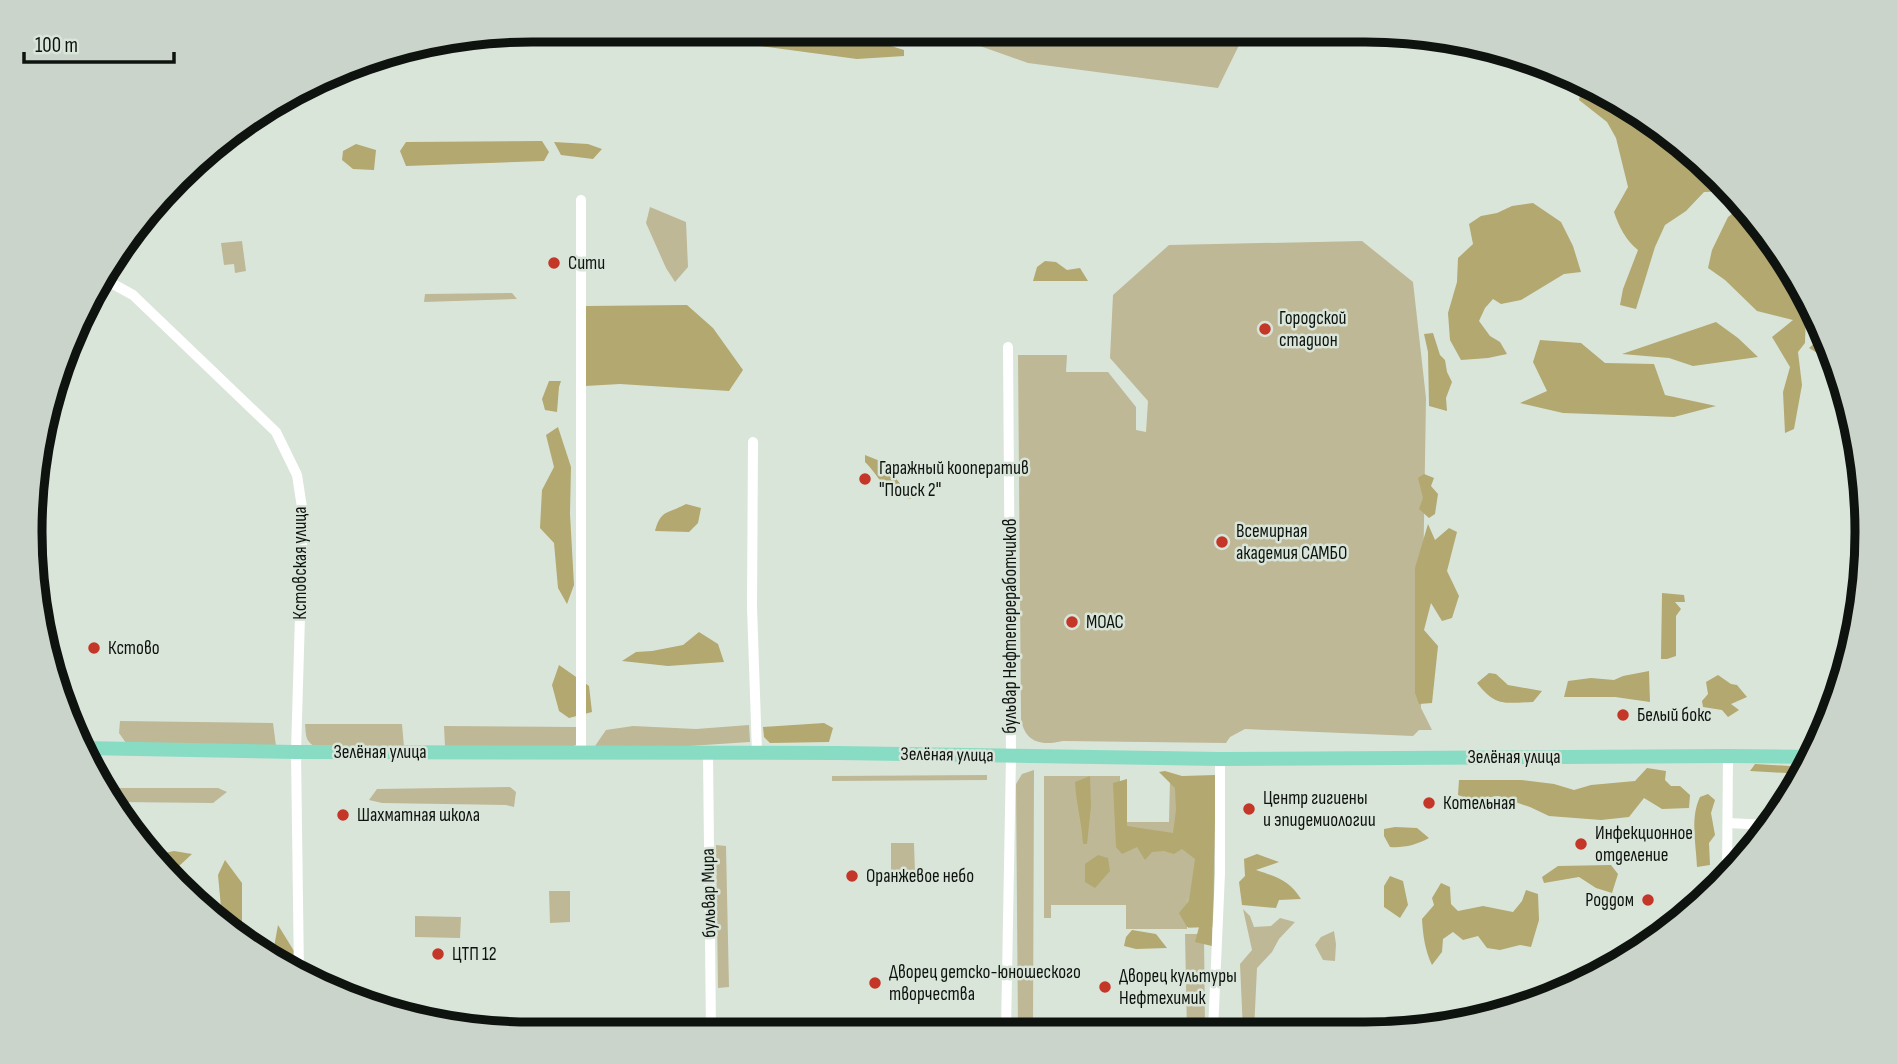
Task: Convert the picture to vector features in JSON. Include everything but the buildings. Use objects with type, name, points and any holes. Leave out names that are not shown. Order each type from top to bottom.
[{"type":"main road","name":"Зелёная улица","points":[[93,748],[296,752],[838,753],[1220,759],[1800,757]]},
{"type":"street","points":[[580,201],[581,753]]},
{"type":"street","name":"Кстовская улица","points":[[113,284],[133,295],[276,432],[297,475],[303,514],[296,752],[299,962]]},
{"type":"street","name":"бульвар Нефтепереработчиков","points":[[1006,1022],[1011,757],[1008,347]]},
{"type":"street","points":[[753,442],[752,607],[757,753]]},
{"type":"street","name":"бульвар Мира","points":[[708,754],[711,1022]]},
{"type":"street","points":[[1727,861],[1728,756]]},
{"type":"street","points":[[1213,1022],[1220,873],[1220,759]]},
{"type":"street","points":[[1728,824],[1758,825]]},
{"type":"shaded area","points":[[719,42],[878,42],[904,50],[904,56],[857,59]]},
{"type":"shaded area","points":[[969,42],[1241,42],[1218,88],[1028,63]]},
{"type":"shaded area","points":[[1581,92],[1637,125],[1663,143],[1716,192],[1704,192],[1686,211],[1665,225],[1655,247],[1636,309],[1620,305],[1623,289],[1638,250],[1623,233],[1614,212],[1628,187],[1616,138],[1607,122],[1579,100]]},
{"type":"shaded area","points":[[542,141],[549,152],[544,161],[406,166],[400,151],[406,142]]},
{"type":"shaded area","points":[[554,142],[588,144],[602,149],[593,159],[561,155]]},
{"type":"shaded area","points":[[356,144],[376,150],[374,170],[353,169],[342,160],[343,151]]},
{"type":"shaded area","points":[[1533,203],[1561,222],[1573,246],[1581,272],[1564,274],[1521,300],[1501,304],[1493,299],[1479,321],[1490,336],[1500,342],[1507,354],[1461,360],[1450,340],[1448,313],[1457,282],[1458,258],[1473,244],[1469,224],[1481,216],[1512,206]]},
{"type":"shaded area","points":[[650,207],[686,222],[688,267],[675,282],[646,223]]},
{"type":"shaded area","points":[[1735,211],[1754,234],[1789,287],[1806,319],[1805,343],[1798,352],[1802,385],[1794,429],[1785,433],[1783,392],[1790,367],[1772,337],[1793,320],[1757,311],[1725,280],[1708,268],[1712,250],[1728,217]]},
{"type":"shaded area","points":[[242,241],[246,271],[235,273],[234,264],[224,265],[221,243]]},
{"type":"shaded area","name":"Всемирная академия САМБО","points":[[1362,241],[1413,282],[1426,398],[1421,708],[1432,730],[1419,730],[1413,736],[1245,729],[1230,737],[1226,743],[1042,743],[1031,738],[1021,719],[1018,355],[1067,355],[1066,372],[1108,372],[1136,407],[1136,430],[1146,432],[1148,401],[1110,358],[1113,295],[1169,245]]},
{"type":"shaded area","points":[[1045,261],[1056,262],[1067,270],[1080,268],[1088,281],[1033,281],[1037,267]]},
{"type":"shaded area","points":[[512,293],[517,299],[424,302],[425,294]]},
{"type":"shaded area","points":[[687,305],[713,328],[743,370],[729,391],[620,384],[585,386],[586,306]]},
{"type":"shaded area","points":[[1716,322],[1758,357],[1693,366],[1669,358],[1622,354]]},
{"type":"shaded area","points":[[1433,333],[1452,382],[1446,398],[1447,411],[1429,406],[1428,352],[1424,334]]},
{"type":"shaded area","points":[[1540,340],[1581,343],[1605,363],[1654,364],[1665,395],[1716,406],[1674,417],[1563,413],[1520,403],[1547,391],[1533,362]]},
{"type":"shaded area","points":[[1817,341],[1822,356],[1809,348]]},
{"type":"shaded area","points":[[549,381],[561,381],[557,412],[545,410],[542,399]]},
{"type":"shaded area","points":[[1835,395],[1844,429],[1841,429]]},
{"type":"shaded area","points":[[558,427],[571,467],[570,514],[574,585],[567,604],[558,588],[554,543],[540,528],[542,490],[554,467],[546,435]]},
{"type":"shaded area","points":[[865,455],[885,463],[911,499],[895,494],[884,486],[865,462]]},
{"type":"shaded area","points":[[1424,474],[1434,478],[1431,486],[1438,494],[1435,514],[1429,518],[1419,509],[1423,498],[1418,478]]},
{"type":"shaded area","points":[[686,504],[701,508],[698,523],[689,532],[655,531],[663,515]]},
{"type":"shaded area","points":[[1428,524],[1435,540],[1449,528],[1457,532],[1447,571],[1459,596],[1452,618],[1442,621],[1431,603],[1424,630],[1438,646],[1432,703],[1419,704],[1415,693],[1415,568]]},
{"type":"shaded area","points":[[1662,593],[1684,595],[1685,602],[1675,602],[1681,609],[1676,616],[1676,656],[1667,659],[1661,659]]},
{"type":"shaded area","points":[[699,632],[718,644],[724,662],[668,666],[622,661],[636,652],[683,645]]},
{"type":"shaded area","points":[[559,665],[589,686],[592,712],[569,718],[559,711],[552,685]]},
{"type":"shaded area","points":[[1649,671],[1650,702],[1615,697],[1564,697],[1568,681],[1591,678],[1614,680]]},
{"type":"shaded area","points":[[1489,673],[1496,674],[1508,685],[1542,691],[1533,702],[1495,700],[1477,683]]},
{"type":"shaded area","points":[[1718,675],[1737,685],[1747,697],[1731,704],[1739,710],[1728,717],[1722,710],[1703,707],[1702,701],[1708,694],[1706,682]]},
{"type":"shaded area","points":[[120,721],[273,723],[276,746],[126,743],[119,733]]},
{"type":"shaded area","points":[[824,723],[833,728],[829,742],[770,743],[764,737],[763,727]]},
{"type":"shaded area","points":[[305,724],[402,724],[404,747],[314,746],[307,739]]},
{"type":"shaded area","points":[[749,725],[750,742],[689,746],[595,746],[606,730],[633,726],[696,729]]},
{"type":"shaded area","points":[[444,726],[577,727],[576,745],[445,747]]},
{"type":"shaded area","points":[[1755,764],[1795,766],[1791,773],[1750,771]]},
{"type":"shaded area","points":[[1647,768],[1666,771],[1665,780],[1671,786],[1680,786],[1690,795],[1689,808],[1662,809],[1644,798],[1629,817],[1601,820],[1549,816],[1498,796],[1471,800],[1458,795],[1459,780],[1521,780],[1554,784],[1574,790],[1591,785],[1635,781]]},
{"type":"shaded area","points":[[1034,770],[1033,1022],[1018,1022],[1016,784],[1022,774]]},
{"type":"shaded area","points":[[1159,772],[1182,776],[1216,775],[1212,946],[1195,942],[1199,927],[1187,927],[1179,913],[1189,901],[1195,859],[1182,849],[1174,854],[1152,852],[1145,860],[1137,847],[1122,854],[1116,847],[1113,783],[1127,779],[1127,826],[1173,833],[1175,788]]},
{"type":"shaded area","points":[[987,775],[987,780],[832,781],[832,776]]},
{"type":"shaded area","points":[[1044,776],[1120,776],[1120,822],[1169,822],[1170,779],[1215,779],[1214,927],[1188,928],[1188,896],[1187,929],[1126,929],[1126,905],[1051,905],[1051,918],[1044,918]]},
{"type":"shaded area","points":[[1090,776],[1091,806],[1087,844],[1083,844],[1075,782]]},
{"type":"shaded area","points":[[510,787],[516,792],[514,807],[382,803],[369,800],[377,789]]},
{"type":"shaded area","points":[[115,788],[218,788],[227,792],[213,803],[124,802]]},
{"type":"shaded area","points":[[1708,794],[1715,800],[1711,813],[1715,835],[1709,843],[1710,865],[1697,867],[1695,813],[1700,797]]},
{"type":"shaded area","points":[[1417,828],[1429,838],[1410,846],[1390,847],[1384,836],[1384,829]]},
{"type":"shaded area","points":[[891,843],[914,843],[915,873],[891,873]]},
{"type":"shaded area","points":[[716,845],[726,846],[729,987],[718,988]]},
{"type":"shaded area","points":[[174,851],[192,854],[175,867],[163,853]]},
{"type":"shaded area","points":[[1257,854],[1279,862],[1256,870],[1282,880],[1292,887],[1301,899],[1279,900],[1276,908],[1242,905],[1239,882],[1245,876],[1244,859]]},
{"type":"shaded area","points":[[1098,855],[1108,858],[1110,871],[1095,888],[1085,882],[1085,864]]},
{"type":"shaded area","points":[[225,860],[242,883],[242,927],[221,910],[218,875]]},
{"type":"shaded area","points":[[1611,865],[1618,874],[1612,893],[1596,888],[1579,877],[1544,883],[1542,877],[1558,866]]},
{"type":"shaded area","points":[[1390,876],[1403,881],[1408,905],[1400,918],[1384,907],[1384,886]]},
{"type":"shaded area","points":[[1441,883],[1450,887],[1451,904],[1458,911],[1483,906],[1513,912],[1522,901],[1526,890],[1538,894],[1539,920],[1531,947],[1520,945],[1500,950],[1487,948],[1478,936],[1463,940],[1453,932],[1443,939],[1442,952],[1432,965],[1425,943],[1422,919],[1434,905],[1432,898]]},
{"type":"shaded area","points":[[549,891],[570,891],[570,922],[550,923]]},
{"type":"shaded area","points":[[1243,909],[1250,916],[1254,927],[1271,926],[1280,918],[1295,922],[1257,968],[1254,1022],[1243,1022],[1240,964],[1252,950]]},
{"type":"shaded area","points":[[415,916],[461,917],[460,938],[415,937]]},
{"type":"shaded area","points":[[278,925],[294,951],[293,959],[274,948]]},
{"type":"shaded area","points":[[1132,930],[1156,934],[1167,948],[1136,949],[1124,946],[1126,937]]},
{"type":"shaded area","points":[[1334,931],[1335,961],[1323,960],[1315,945],[1321,937]]},
{"type":"shaded area","points":[[1185,934],[1204,934],[1205,1022],[1187,1022]]},
{"type":"place","name":"Сити","points":[[554,263]]},
{"type":"place","name":"Городской стадион","points":[[1265,329]]},
{"type":"place","name":"Гаражный кооператив \"Поиск 2\"","points":[[865,479]]},
{"type":"place","name":"Всемирная академия САМБО","points":[[1222,542]]},
{"type":"place","name":"МОАС","points":[[1072,622]]},
{"type":"place","name":"Кстово","points":[[94,648]]},
{"type":"place","name":"Белый бокс","points":[[1623,715]]},
{"type":"place","name":"Котельная","points":[[1429,803]]},
{"type":"place","name":"Центр гигиены и эпидемиологии","points":[[1249,809]]},
{"type":"place","name":"Шахматная школа","points":[[343,815]]},
{"type":"place","name":"Инфекционное отделение","points":[[1581,844]]},
{"type":"place","name":"Оранжевое небо","points":[[852,876]]},
{"type":"place","name":"Роддом","points":[[1648,900]]},
{"type":"place","name":"ЦТП 12","points":[[438,954]]},
{"type":"place","name":"Дворец детско-юношеского творчества","points":[[875,983]]},
{"type":"place","name":"Дворец культуры Нефтехимик","points":[[1105,987]]}]
